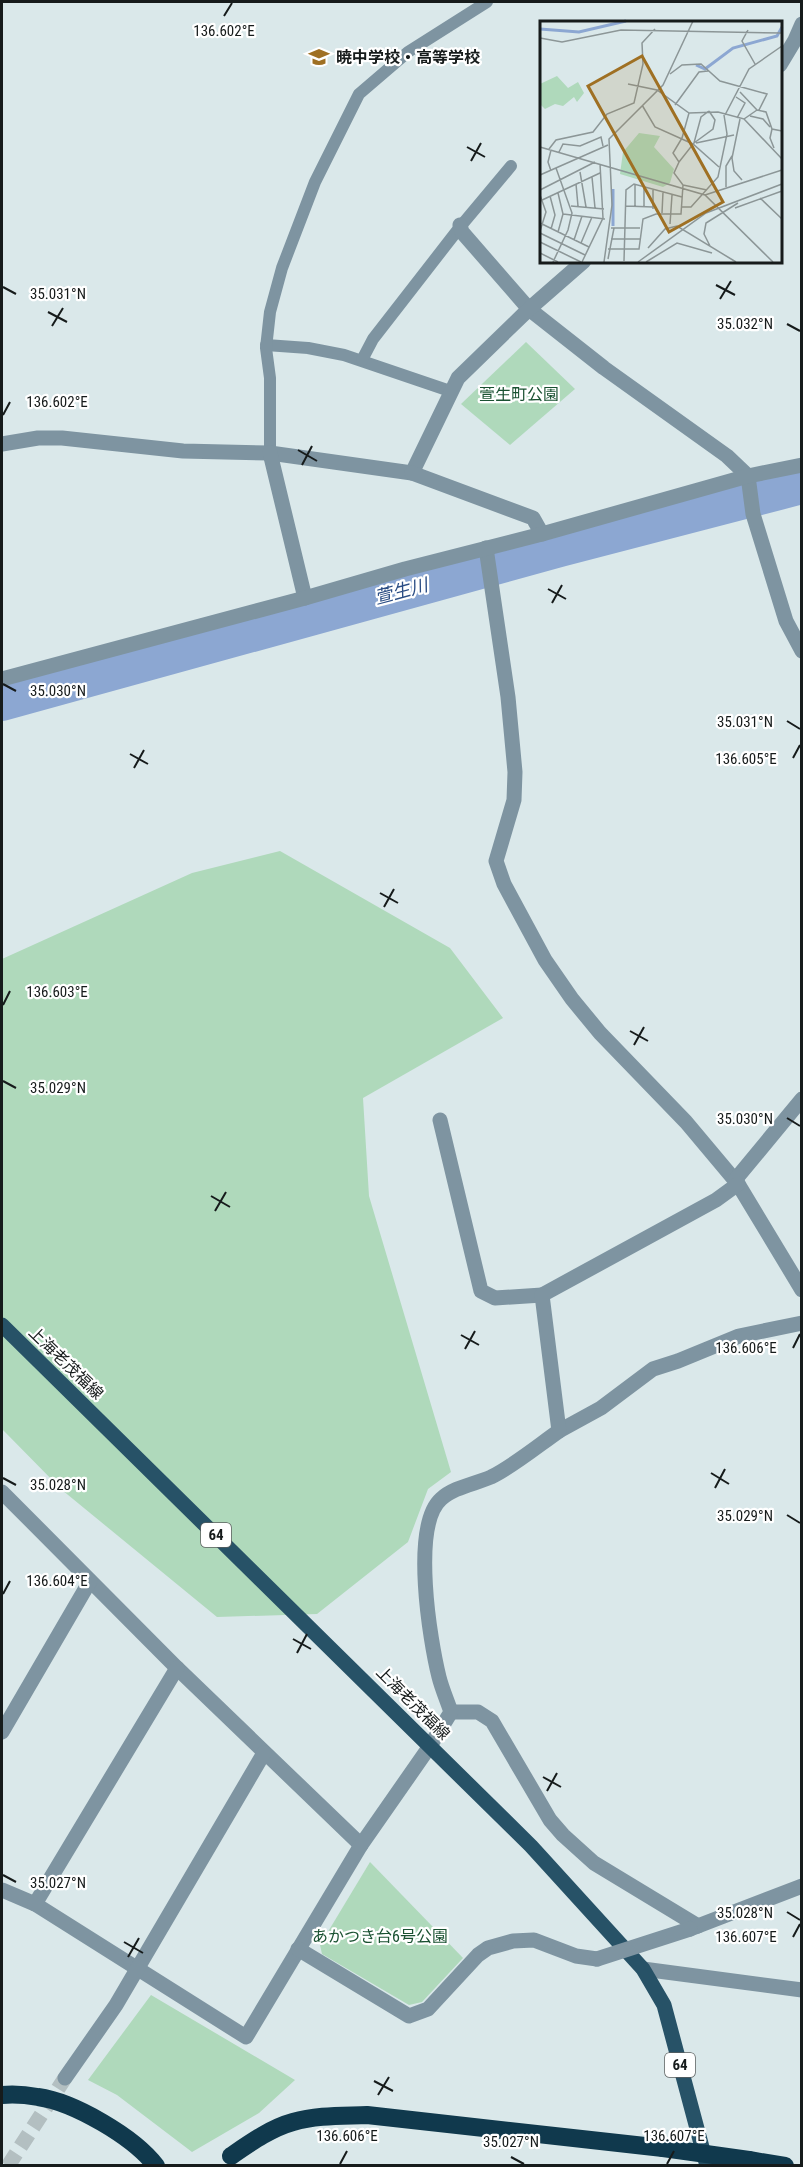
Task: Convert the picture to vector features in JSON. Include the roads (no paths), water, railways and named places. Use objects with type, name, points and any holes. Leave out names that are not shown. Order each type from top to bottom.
[{"type":"highway","points":[[2,2095],[40,2097],[74,2108],[115,2130],[134,2143],[156,2164]]},
{"type":"highway","points":[[231,2156],[258,2138],[292,2122],[368,2115],[663,2148],[785,2166]]},
{"type":"main road","name":"上海老茂福線","points":[[2,1324],[531,1846],[643,1970],[664,2005],[707,2166]]},
{"type":"street","points":[[782,62],[795,40],[801,24]]},
{"type":"street","points":[[460,226],[462,232],[529,309],[604,368],[728,456],[749,481],[753,514],[786,621],[801,651]]},
{"type":"street","points":[[412,473],[458,378],[529,309],[583,262]]},
{"type":"street","points":[[2,444],[38,438],[62,438],[183,451],[270,453],[412,473],[532,518],[542,534]]},
{"type":"street","points":[[270,453],[305,598]]},
{"type":"street","points":[[2,679],[305,598],[405,568],[487,556],[542,534],[749,481],[801,465]]},
{"type":"street","points":[[487,556],[508,697],[515,772],[514,800],[496,861],[504,884],[545,960],[572,999],[600,1033],[686,1122],[736,1182],[801,1290]]},
{"type":"street","points":[[440,1120],[481,1291],[495,1298],[542,1295],[716,1200],[736,1182],[801,1099]]},
{"type":"street","points":[[542,1295],[559,1431]]},
{"type":"street","points":[[451,1712],[439,1677],[426,1611],[426,1540],[433,1510],[438,1501],[447,1494],[492,1476],[559,1431],[601,1408],[653,1370],[739,1336],[801,1323]]},
{"type":"street","points":[[2,1495],[264,1754],[361,1845]]},
{"type":"street","points":[[2,1732],[90,1581]]},
{"type":"street","points":[[35,1904],[177,1668]]},
{"type":"street","points":[[2,1890],[35,1904],[246,2037],[361,1845],[451,1712]]},
{"type":"street","points":[[451,1712],[478,1712],[492,1721],[550,1820],[578,1849],[594,1863],[694,1928]]},
{"type":"street","points":[[65,2078],[116,2006],[264,1754]]},
{"type":"street","points":[[298,1948],[409,2016],[428,2009],[478,1955],[496,1946],[513,1941],[534,1940],[576,1956],[597,1959],[694,1928],[801,1886]]},
{"type":"street","points":[[643,1970],[801,1990]]},
{"type":"lane","points":[[270,453],[270,378],[266,345],[270,312],[290,246],[315,182],[359,94],[408,52],[487,2]]},
{"type":"lane","points":[[362,360],[373,339],[460,226],[511,166]]},
{"type":"lane","points":[[266,345],[308,348],[362,360],[450,391]]},
{"type":"waterway","name":"萱生川","points":[[2,702],[560,548],[802,485]]},
{"type":"tunnel","points":[[8,2166],[65,2078]]},
{"type":"place","name":"暁中学校・高等学校","points":[[319,57]]},
{"type":"park label","name":"萱生町公園","points":[[519,394]]},
{"type":"park label","name":"あかつき台6号公園","points":[[380,1936]]}]
